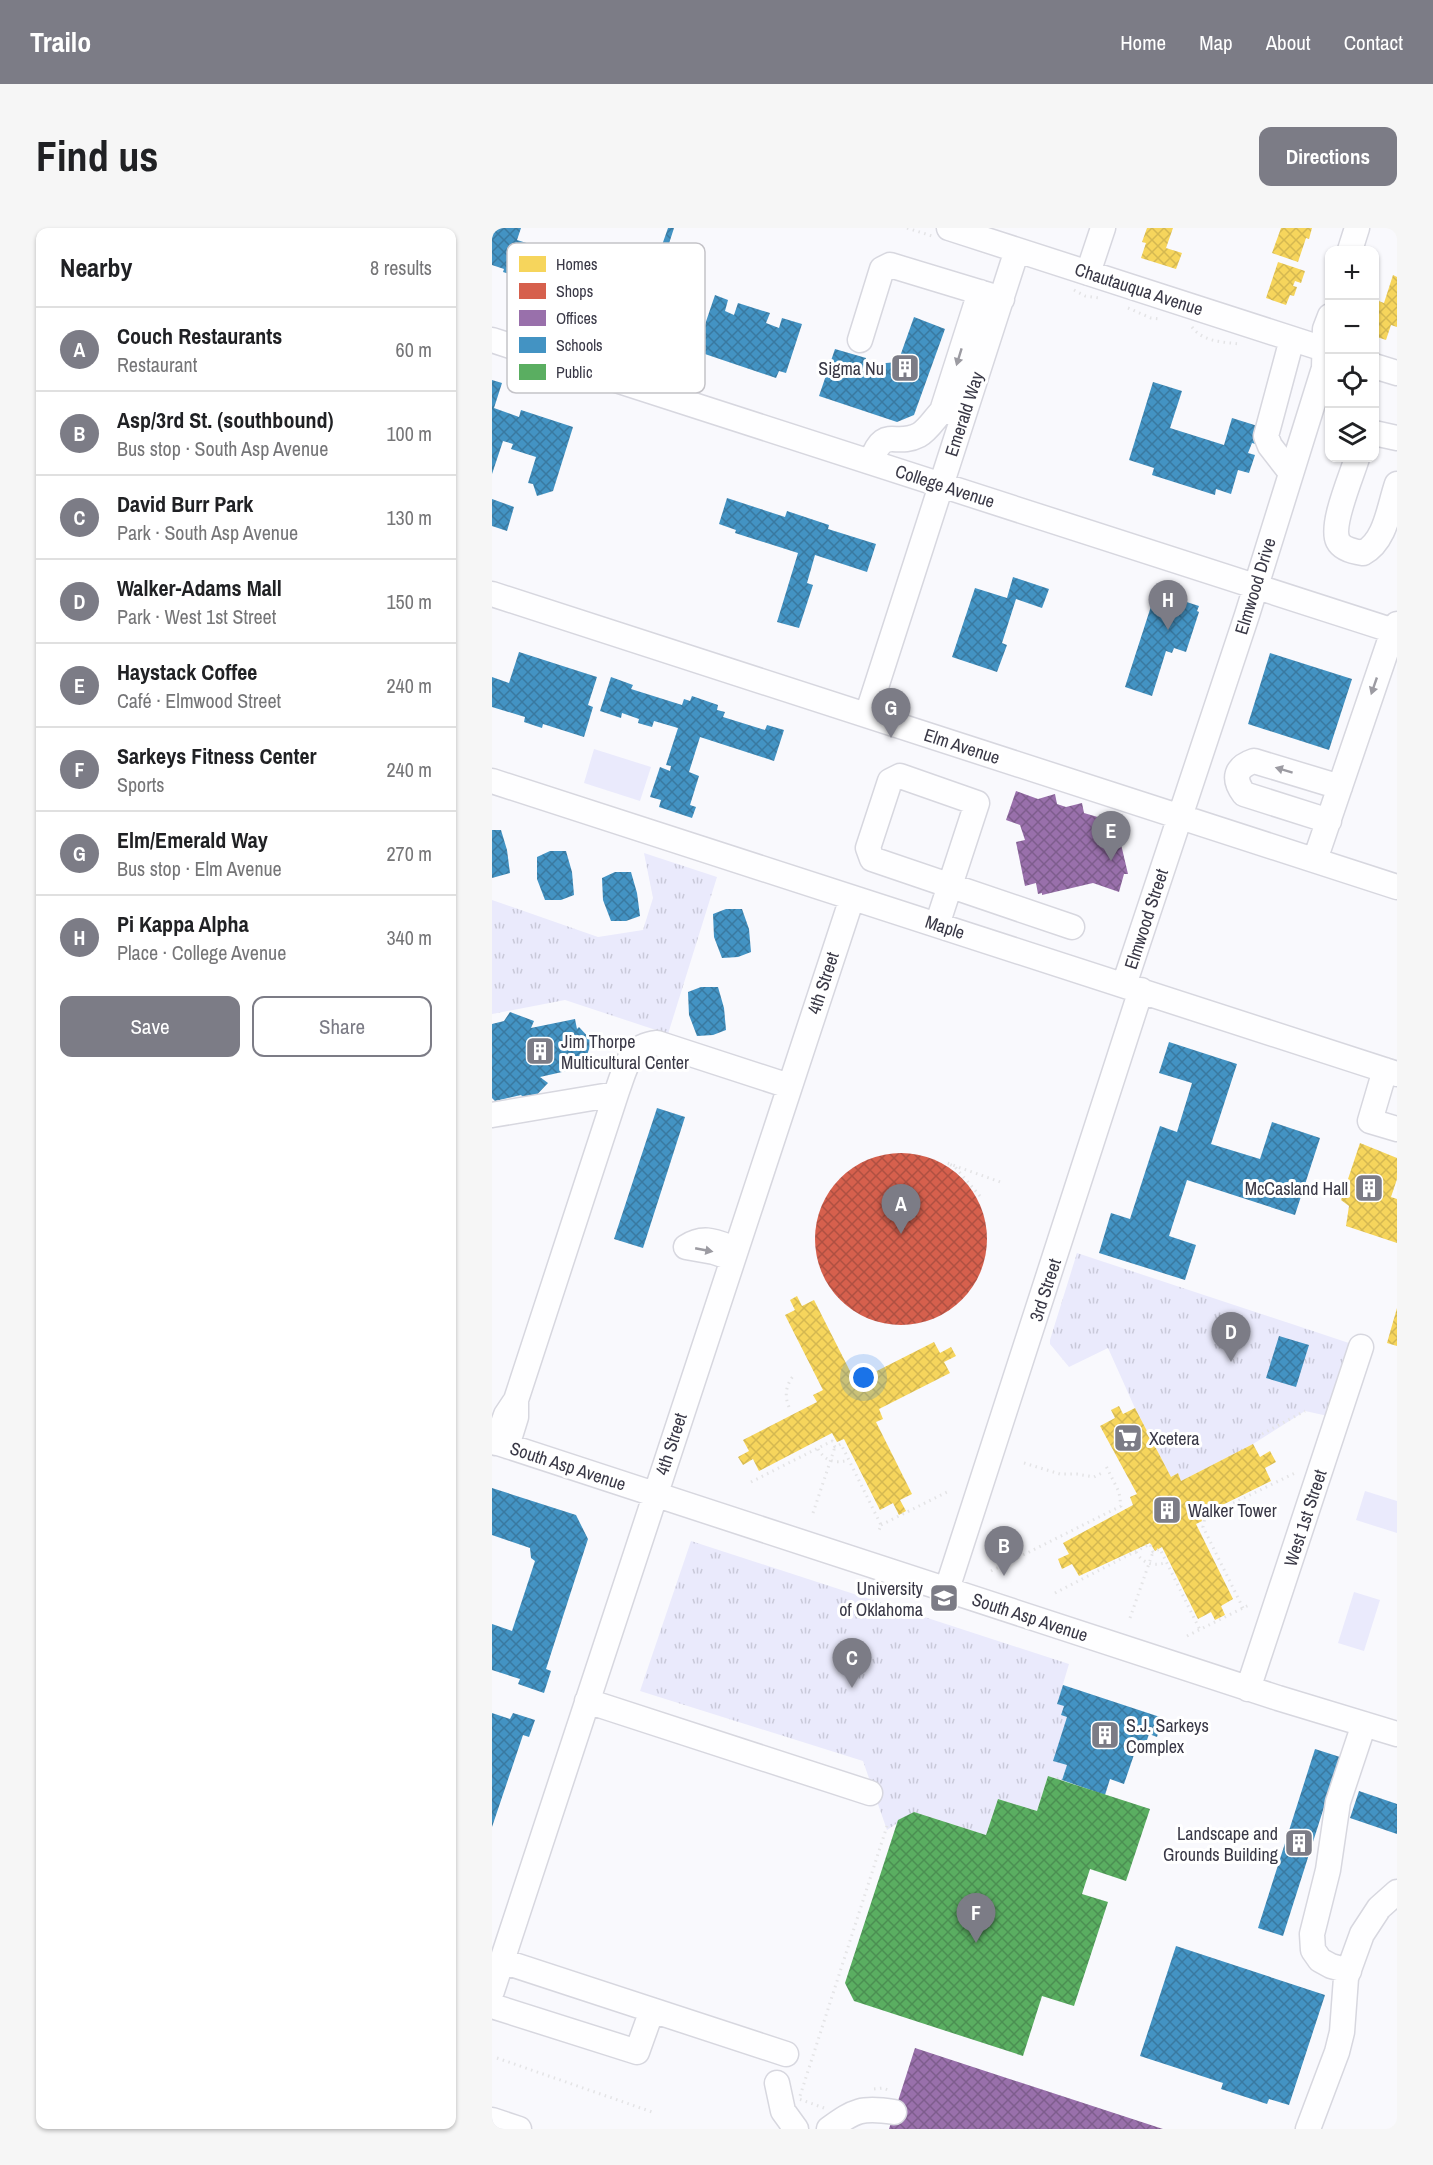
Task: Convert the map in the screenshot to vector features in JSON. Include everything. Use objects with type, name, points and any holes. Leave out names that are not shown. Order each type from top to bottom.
[{"type":"street","name":"Chautauqua Avenue","points":[[949,228],[1325,349]]},
{"type":"street","points":[[1088,273],[1103,228]]},
{"type":"street","points":[[1351,246],[1357,228]]},
{"type":"street","name":"Emerald Way","points":[[867,715],[942,485],[951,407],[991,295],[1017,250]]},
{"type":"street","points":[[860,340],[882,269],[890,265],[991,295],[970,320],[951,407],[922,433],[914,437],[888,439],[880,442],[871,462]]},
{"type":"street","points":[[1291,473],[1270,446],[1266,436],[1292,339]]},
{"type":"street","name":"College Avenue","points":[[492,340],[507,345]]},
{"type":"street","name":"Elmwood Drive","points":[[1168,854],[1255,587],[1324,368],[1326,354]]},
{"type":"street","points":[[1379,368],[1397,373]]},
{"type":"street","name":"College Avenue","points":[[657,393],[1255,587],[1396,629]]},
{"type":"street","points":[[1379,433],[1397,438]]},
{"type":"street","points":[[1356,462],[1335,528],[1338,542],[1346,548],[1363,553],[1372,548],[1379,539],[1397,484]]},
{"type":"street","name":"Elm Avenue","points":[[492,594],[1397,887]]},
{"type":"street","points":[[1315,860],[1396,629]]},
{"type":"street","points":[[1329,821],[1244,794],[1237,785],[1236,776],[1243,765],[1254,761],[1340,787]]},
{"type":"street","points":[[937,925],[950,885],[977,803],[900,776],[890,782],[868,848],[872,860],[950,885],[1072,927]]},
{"type":"street","name":"Maple","points":[[492,781],[1391,1072]]},
{"type":"street","name":"Elmwood Street","points":[[1133,988],[1168,854]]},
{"type":"street","name":"4th Street","points":[[492,1991],[852,898]]},
{"type":"street","name":"3rd Street","points":[[947,1589],[1133,988]]},
{"type":"street","points":[[498,1444],[516,1417],[516,1400],[616,1094],[634,1051],[644,1044],[657,1042],[789,1086]]},
{"type":"street","points":[[1391,1072],[1370,1121],[1397,1130]]},
{"type":"street","points":[[492,1114],[616,1094]]},
{"type":"street","name":"West 1st Street","points":[[1248,1689],[1361,1347]]},
{"type":"street","name":"South Asp Avenue","points":[[498,1444],[1248,1689],[1397,1734]]},
{"type":"street","points":[[587,1701],[870,1793]]},
{"type":"street","points":[[1349,1971],[1320,1960],[1314,1950],[1312,1934],[1328,1870],[1338,1802],[1364,1724]]},
{"type":"street","points":[[1308,2129],[1337,2052],[1342,2032],[1346,1978],[1362,1934],[1379,1908],[1397,1892]]},
{"type":"street","points":[[502,1961],[786,2054]]},
{"type":"street","points":[[492,2006],[637,2052],[652,2010]]},
{"type":"street","points":[[777,2083],[783,2111],[796,2129]]},
{"type":"street","points":[[830,2120],[893,2101]]},
{"type":"street","points":[[492,2120],[519,2129]]},
{"type":"path","points":[[980,1196],[966,1177],[947,1162],[1003,1183]]},
{"type":"path","points":[[789,1407],[787,1388],[794,1375]]},
{"type":"path","points":[[1262,1434],[1305,1411]]},
{"type":"path","points":[[751,1482],[832,1441],[835,1447]]},
{"type":"path","points":[[813,1514],[835,1447],[841,1444],[881,1525]]},
{"type":"path","points":[[818,1449],[830,1461],[849,1460]]},
{"type":"path","points":[[1024,1463],[1060,1474],[1094,1477],[1102,1473]]},
{"type":"path","points":[[991,1571],[1121,1506],[1119,1491],[1105,1464]]},
{"type":"path","points":[[1244,1608],[1203,1527],[1205,1517],[1295,1473]]},
{"type":"path","points":[[878,1533],[881,1525],[947,1492]]},
{"type":"path","points":[[1055,1593],[1150,1544],[1153,1552],[1131,1618]]},
{"type":"path","points":[[1153,1552],[1160,1549],[1200,1630]]},
{"type":"path","points":[[1136,1552],[1140,1559],[1149,1564],[1158,1565],[1167,1562]]},
{"type":"path","points":[[1187,1636],[1251,1604]]},
{"type":"path","points":[[830,2120],[799,2098],[888,1823]]},
{"type":"path","points":[[497,2058],[655,2113]]},
{"type":"path","points":[[873,2089],[883,2088],[893,2101]]},
{"type":"green space","points":[[594,749],[651,767],[640,801],[584,783]]},
{"type":"green space","points":[[644,853],[717,877],[668,1034],[565,1000],[492,1014],[492,900],[598,937],[643,930],[653,898]]},
{"type":"green space","points":[[1077,1253],[1352,1344],[1328,1416],[1305,1411],[1253,1444],[1181,1481],[1178,1473],[1171,1477],[1134,1406],[1108,1348],[1069,1367],[1050,1344]]},
{"type":"green space","points":[[1365,1491],[1397,1501],[1397,1533],[1356,1520]]},
{"type":"green space","points":[[691,1541],[1069,1664],[1057,1704],[1064,1706],[1061,1715],[1067,1717],[1054,1761],[1067,1765],[1062,1780],[1048,1776],[1037,1811],[998,1799],[986,1835],[914,1812],[887,1830],[863,1761],[640,1691]]},
{"type":"green space","points":[[1354,1592],[1380,1600],[1364,1651],[1338,1643]]},
{"type":"building: Homes","points":[[1147,228],[1173,228],[1166,248],[1182,253],[1176,269],[1141,258],[1146,243],[1142,242]]},
{"type":"building: Homes","points":[[1281,228],[1312,228],[1298,262],[1272,253]]},
{"type":"building: Homes","points":[[1278,262],[1305,271],[1301,283],[1295,281],[1293,286],[1297,287],[1294,296],[1290,295],[1286,305],[1266,298]]},
{"type":"building: Homes","points":[[1393,275],[1397,277],[1397,327],[1391,325],[1386,340],[1379,338],[1379,301],[1384,303]]},
{"type":"building: Homes","name":"McCasland Hall","points":[[1360,1143],[1397,1158],[1397,1179],[1391,1197],[1397,1199],[1397,1243],[1346,1226],[1349,1206],[1341,1200]]},
{"type":"building: Homes","points":[[797,1296],[802,1306],[814,1300],[852,1375],[859,1371],[863,1378],[934,1342],[940,1353],[951,1347],[956,1356],[944,1362],[950,1373],[879,1409],[883,1419],[876,1422],[912,1494],[900,1500],[906,1511],[899,1515],[893,1503],[880,1510],[844,1439],[837,1442],[832,1433],[759,1471],[753,1459],[743,1465],[738,1457],[749,1451],[743,1440],[817,1402],[813,1395],[823,1390],[785,1315],[795,1310],[790,1300]]},
{"type":"building: Homes","points":[[1397,1308],[1397,1346],[1387,1343]]},
{"type":"building: Homes","name":"Walker Tower","points":[[1119,1406],[1123,1414],[1135,1408],[1171,1477],[1178,1473],[1181,1481],[1253,1444],[1260,1457],[1270,1451],[1276,1462],[1265,1468],[1271,1481],[1200,1516],[1202,1521],[1196,1524],[1233,1599],[1221,1606],[1225,1615],[1215,1620],[1211,1612],[1198,1619],[1162,1547],[1155,1551],[1150,1543],[1079,1576],[1072,1564],[1062,1569],[1058,1559],[1069,1554],[1063,1543],[1133,1505],[1130,1497],[1137,1494],[1100,1426],[1115,1418],[1111,1410]]},
{"type":"building: Shops","points":[[901,1153],[934,1160],[949,1168],[961,1179],[972,1191],[980,1206],[987,1239],[980,1272],[972,1287],[961,1299],[949,1310],[934,1318],[901,1325],[868,1318],[853,1310],[841,1299],[830,1287],[822,1272],[815,1239],[822,1206],[830,1191],[841,1179],[853,1168],[868,1160]]},
{"type":"building: Offices","points":[[1016,791],[1038,799],[1055,794],[1057,804],[1066,807],[1082,803],[1084,813],[1101,818],[1097,828],[1116,823],[1128,874],[1124,874],[1119,892],[1093,883],[1042,895],[1042,893],[1038,894],[1036,883],[1025,886],[1016,842],[1025,840],[1020,825],[1006,820]]},
{"type":"building: Offices","points":[[915,2048],[1163,2129],[889,2129]]},
{"type":"building: Schools","points":[[492,228],[521,228],[517,240],[526,243],[507,243],[507,273],[503,272],[504,269],[492,265]]},
{"type":"building: Schools","points":[[668,228],[674,228],[669,243],[663,243]]},
{"type":"building: Schools","points":[[715,295],[728,300],[725,311],[734,315],[738,303],[770,313],[766,323],[779,328],[782,318],[802,324],[786,373],[779,371],[776,378],[705,354],[705,324]]},
{"type":"building: Schools","name":"Sigma Nu","points":[[914,317],[945,329],[914,415],[897,422],[819,396],[835,349],[866,358],[862,371],[877,375],[880,366],[898,362]]},
{"type":"building: Schools","points":[[492,380],[502,383],[494,408],[519,417],[521,410],[573,427],[553,491],[537,496],[533,484],[528,483],[536,457],[511,449],[513,444],[503,441],[492,474]]},
{"type":"building: Schools","points":[[1153,382],[1182,391],[1170,428],[1224,445],[1232,418],[1264,428],[1259,445],[1252,443],[1248,453],[1255,455],[1249,473],[1238,470],[1231,494],[1216,489],[1215,495],[1152,475],[1154,468],[1129,460]]},
{"type":"building: Schools","points":[[727,498],[785,517],[787,511],[829,525],[828,529],[876,544],[867,572],[815,555],[807,583],[813,585],[799,628],[777,622],[798,553],[735,533],[736,530],[719,524]]},
{"type":"building: Schools","points":[[492,499],[514,507],[507,531],[492,526]]},
{"type":"building: Schools","points":[[1013,577],[1049,589],[1042,608],[1016,599],[1002,643],[1007,645],[997,672],[952,657],[975,588],[1007,598]]},
{"type":"building: Schools","points":[[1165,595],[1199,606],[1197,611],[1199,612],[1186,652],[1174,648],[1172,653],[1166,651],[1152,696],[1125,687],[1154,597],[1163,600]]},
{"type":"building: Schools","points":[[519,652],[597,677],[588,705],[593,707],[584,737],[543,724],[542,728],[524,722],[525,717],[492,707],[492,677],[509,683]]},
{"type":"building: Schools","points":[[1270,653],[1352,679],[1329,750],[1248,724]]},
{"type":"building: Schools","points":[[611,677],[633,685],[631,689],[682,705],[684,699],[690,701],[692,696],[718,705],[717,710],[725,712],[723,717],[765,730],[767,725],[784,730],[774,761],[700,737],[689,772],[699,776],[690,805],[696,807],[692,818],[659,807],[661,800],[650,797],[660,767],[670,771],[671,766],[666,765],[678,728],[654,721],[652,727],[638,723],[639,719],[622,713],[621,718],[600,711]]},
{"type":"building: Schools","points":[[492,830],[501,830],[510,873],[492,878]]},
{"type":"building: Schools","points":[[550,851],[566,851],[572,872],[574,895],[561,900],[545,900],[537,879],[537,857]]},
{"type":"building: Schools","points":[[615,872],[631,872],[640,916],[626,921],[611,921],[603,900],[602,878]]},
{"type":"building: Schools","points":[[726,909],[742,909],[749,929],[751,952],[738,957],[722,958],[714,937],[713,914]]},
{"type":"building: Schools","points":[[701,987],[718,987],[724,1008],[726,1030],[713,1035],[697,1036],[689,1015],[688,992]]},
{"type":"building: Schools","name":"Jim Thorpe Multicultural Center","points":[[510,1012],[534,1021],[531,1028],[575,1019],[577,1029],[579,1027],[592,1041],[583,1062],[584,1067],[540,1077],[548,1083],[529,1103],[521,1095],[495,1101],[492,1098],[492,1024],[504,1021]]},
{"type":"building: Schools","points":[[1169,1042],[1237,1064],[1211,1144],[1260,1159],[1272,1122],[1320,1138],[1295,1215],[1187,1180],[1169,1236],[1196,1245],[1185,1280],[1099,1253],[1111,1213],[1130,1219],[1160,1126],[1177,1132],[1192,1083],[1159,1073]]},
{"type":"building: Schools","points":[[657,1108],[685,1117],[643,1248],[614,1239]]},
{"type":"building: Schools","points":[[1279,1336],[1309,1345],[1296,1387],[1266,1378]]},
{"type":"building: Schools","points":[[492,1488],[576,1515],[588,1539],[546,1669],[551,1671],[544,1693],[518,1684],[520,1679],[492,1670],[492,1624],[512,1631],[535,1561],[531,1558],[530,1548],[492,1535]]},
{"type":"building: Schools","name":"S.J. Sarkeys Complex","points":[[1063,1685],[1163,1718],[1157,1737],[1149,1734],[1146,1743],[1139,1740],[1124,1784],[1110,1779],[1105,1795],[1062,1780],[1067,1765],[1053,1761],[1067,1717],[1061,1715],[1064,1706],[1057,1704]]},
{"type":"building: Schools","points":[[492,1713],[510,1719],[513,1713],[535,1720],[529,1737],[523,1735],[492,1827]]},
{"type":"building: Schools","name":"Landscape and Grounds Building","points":[[1315,1749],[1340,1757],[1283,1936],[1258,1928]]},
{"type":"building: Schools","points":[[1359,1791],[1397,1804],[1397,1834],[1350,1818]]},
{"type":"building: Schools","points":[[1176,1946],[1325,1995],[1289,2105],[1269,2099],[1267,2104],[1221,2089],[1223,2083],[1140,2056]]},
{"type":"building: Public","points":[[1048,1776],[1150,1809],[1126,1881],[1090,1869],[1082,1894],[1108,1902],[1074,2006],[1042,1996],[1023,2056],[854,2001],[845,1983],[898,1820],[914,1812],[986,1835],[998,1799],[1037,1811]]},
{"type":"place","name":"Sigma Nu","points":[[905,368]]},
{"type":"place","name":"Pi Kappa Alpha","points":[[1168,630]]},
{"type":"place","name":"Elm/Emerald Way","points":[[891,738]]},
{"type":"place","name":"Haystack Coffee","points":[[1111,861]]},
{"type":"place","name":"Jim Thorpe Multicultural Center","points":[[540,1051]]},
{"type":"place","name":"McCasland Hall","points":[[1369,1188]]},
{"type":"place","name":"Couch Restaurants","points":[[901,1234]]},
{"type":"place","name":"Walker-Adams Mall","points":[[1231,1362]]},
{"type":"place","name":"Xcetera","points":[[1128,1438]]},
{"type":"place","name":"Walker Tower","points":[[1167,1510]]},
{"type":"place","name":"Asp/3rd St. (southbound)","points":[[1004,1576]]},
{"type":"place","name":"University of Oklahoma","points":[[944,1598]]},
{"type":"place","name":"David Burr Park","points":[[852,1688]]},
{"type":"place","name":"S.J. Sarkeys Complex","points":[[1105,1735]]},
{"type":"place","name":"Landscape and Grounds Building","points":[[1299,1843]]},
{"type":"place","name":"Sarkeys Fitness Center","points":[[976,1943]]}]
